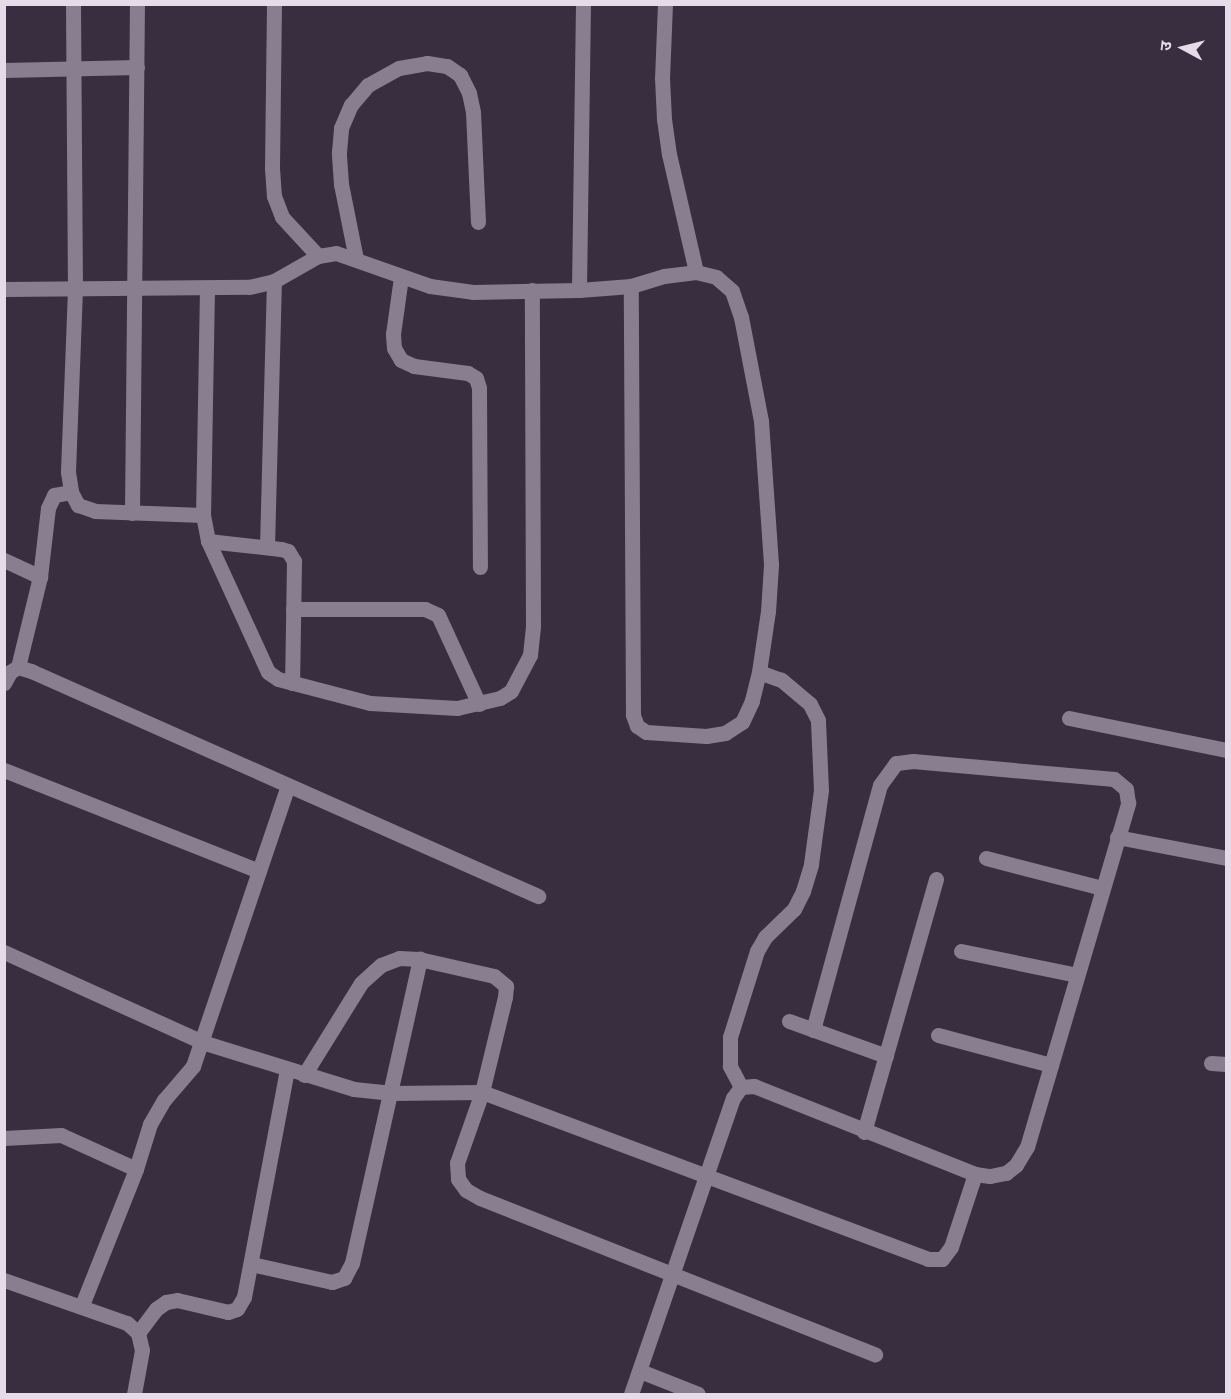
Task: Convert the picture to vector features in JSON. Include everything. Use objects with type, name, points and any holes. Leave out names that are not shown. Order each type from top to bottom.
[{"type":"street","points":[[73,4],[75,289],[68,472],[71,492],[78,505],[95,512],[203,515]]},
{"type":"street","points":[[132,513],[137,4]]},
{"type":"street","points":[[274,4],[272,168],[274,196],[282,217],[318,256]]},
{"type":"street","points":[[579,290],[583,4]]},
{"type":"street","points":[[665,4],[662,78],[664,119],[669,154],[696,272]]},
{"type":"street","points":[[356,259],[341,184],[339,152],[341,128],[351,105],[368,85],[399,68],[427,63],[447,66],[460,75],[469,93],[473,112],[478,222]]},
{"type":"street","points":[[4,70],[136,67]]},
{"type":"street","points":[[4,290],[249,287],[274,281],[318,256],[336,253],[429,286],[473,292],[579,290],[631,286],[664,276],[696,272],[716,277],[732,291],[741,317],[761,421],[771,565],[768,611],[759,672],[752,701],[742,722],[725,733],[706,736],[646,732],[637,726],[633,715],[631,286]]},
{"type":"street","points":[[400,277],[393,334],[394,348],[400,360],[414,366],[468,373],[476,378],[479,388],[480,567]]},
{"type":"street","points":[[267,547],[274,281]]},
{"type":"street","points":[[207,288],[203,515],[208,541],[268,672],[278,680],[370,703],[457,708],[500,698],[511,691],[530,655],[533,626],[532,290]]},
{"type":"street","points":[[71,492],[54,495],[48,508],[40,577],[9,672],[288,786],[538,896]]},
{"type":"street","points":[[208,541],[288,551],[294,561],[292,683]]},
{"type":"street","points":[[4,560],[40,577]]},
{"type":"street","points":[[293,609],[425,609],[438,615],[479,704]]},
{"type":"street","points":[[741,1087],[730,1066],[730,1037],[757,951],[765,937],[794,909],[803,891],[811,864],[821,790],[818,720],[810,704],[781,680],[759,672]]},
{"type":"street","points":[[1069,718],[1193,745],[1227,750]]},
{"type":"street","points":[[631,1395],[733,1098],[741,1087],[754,1086],[864,1132],[975,1174],[990,1176],[1006,1173],[1016,1165],[1027,1147],[1128,803],[1126,789],[1114,779],[913,761],[896,763],[880,785],[813,1030]]},
{"type":"street","points":[[4,770],[259,871]]},
{"type":"street","points":[[82,1305],[136,1169],[150,1124],[164,1100],[193,1066],[288,786]]},
{"type":"street","points":[[1117,837],[1227,858]]},
{"type":"street","points":[[986,858],[1102,888]]},
{"type":"street","points":[[864,1132],[936,879]]},
{"type":"street","points":[[962,951],[1077,975]]},
{"type":"street","points":[[4,952],[202,1042],[354,1089],[390,1093],[482,1092],[707,1179],[928,1259],[942,1259],[951,1247],[975,1174]]},
{"type":"street","points":[[304,1075],[361,984],[381,965],[399,958],[420,959],[494,976],[506,986],[482,1092],[457,1163],[458,1179],[466,1190],[480,1198],[875,1354]]},
{"type":"street","points":[[251,1263],[332,1282],[344,1278],[352,1263],[420,959]]},
{"type":"street","points":[[789,1021],[886,1056]]},
{"type":"street","points":[[939,1035],[1051,1065]]},
{"type":"street","points":[[1211,1063],[1227,1064]]},
{"type":"street","points":[[138,1333],[156,1309],[166,1302],[177,1300],[228,1312],[237,1309],[244,1297],[287,1070]]},
{"type":"street","points":[[4,1138],[61,1136],[136,1169]]},
{"type":"street","points":[[4,1280],[82,1305],[128,1323],[138,1333],[142,1350],[134,1395]]},
{"type":"street","points":[[639,1371],[698,1395]]}]
